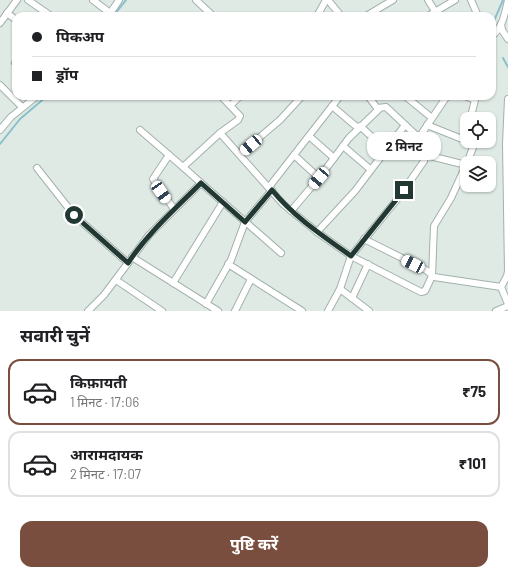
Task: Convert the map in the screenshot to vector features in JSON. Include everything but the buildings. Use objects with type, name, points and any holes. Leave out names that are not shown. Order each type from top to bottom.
[{"type":"street","points":[[0,23],[17,0]]},
{"type":"street","points":[[28,0],[45,12]]},
{"type":"street","points":[[93,0],[107,12]]},
{"type":"street","points":[[110,12],[119,0]]},
{"type":"street","points":[[320,12],[327,0],[338,12]]},
{"type":"street","points":[[373,12],[393,0]]},
{"type":"street","points":[[428,0],[436,12]]},
{"type":"street","points":[[440,12],[455,0]]},
{"type":"street","points":[[472,0],[476,12]]},
{"type":"street","points":[[496,32],[501,24],[508,0]]},
{"type":"street","points":[[201,1],[210,12]]},
{"type":"street","points":[[7,13],[12,17]]},
{"type":"street","points":[[501,24],[508,39]]},
{"type":"street","points":[[0,85],[12,97]]},
{"type":"street","points":[[496,311],[508,305],[501,287],[508,271],[506,144],[508,99]]},
{"type":"street","points":[[15,100],[22,107]]},
{"type":"street","points":[[0,130],[22,107],[32,100]]},
{"type":"street","points":[[183,167],[220,133],[240,118],[239,114],[225,100]]},
{"type":"street","points":[[231,105],[236,100]]},
{"type":"street","points":[[240,154],[280,120],[298,100]]},
{"type":"street","points":[[206,304],[228,264],[245,222],[337,100]]},
{"type":"street","points":[[371,100],[379,109]]},
{"type":"street","points":[[410,100],[432,118]]},
{"type":"street","points":[[328,311],[340,289],[351,256],[399,197],[425,158],[414,145],[444,100]]},
{"type":"street","points":[[472,100],[476,102],[472,112]]},
{"type":"street","points":[[332,106],[385,149]]},
{"type":"street","points":[[291,211],[359,127],[379,109],[386,107],[418,138]]},
{"type":"street","points":[[317,232],[355,191],[385,149],[405,125]]},
{"type":"street","points":[[427,125],[460,138]]},
{"type":"street","points":[[140,130],[281,253]]},
{"type":"street","points":[[220,133],[291,211],[317,232],[351,256],[421,292],[425,291],[432,276],[434,226],[460,177]]},
{"type":"street","points":[[309,136],[334,158]]},
{"type":"street","points":[[343,146],[370,169]]},
{"type":"street","points":[[422,154],[460,162]]},
{"type":"street","points":[[169,155],[153,179],[174,209]]},
{"type":"street","points":[[294,155],[319,178]]},
{"type":"street","points":[[37,168],[74,215],[128,263]]},
{"type":"street","points":[[88,311],[116,280],[153,231],[201,183]]},
{"type":"street","points":[[174,283],[223,202]]},
{"type":"street","points":[[364,239],[426,270],[432,276],[440,279],[501,287]]},
{"type":"street","points":[[132,257],[218,311]]},
{"type":"street","points":[[228,264],[302,311]]},
{"type":"street","points":[[352,298],[368,264]]},
{"type":"street","points":[[235,311],[251,278]]},
{"type":"street","points":[[116,280],[152,308],[162,311]]},
{"type":"street","points":[[340,289],[369,311]]},
{"type":"waterway","points":[[116,12],[126,0]]},
{"type":"waterway","points":[[496,16],[503,0]]},
{"type":"waterway","points":[[503,58],[508,67]]},
{"type":"waterway","points":[[0,144],[20,119],[42,100]]},
{"type":"route","points":[[74,215],[84,226],[128,263],[160,222],[201,183],[245,222],[272,190],[283,204],[317,232],[351,256],[404,190]]}]
